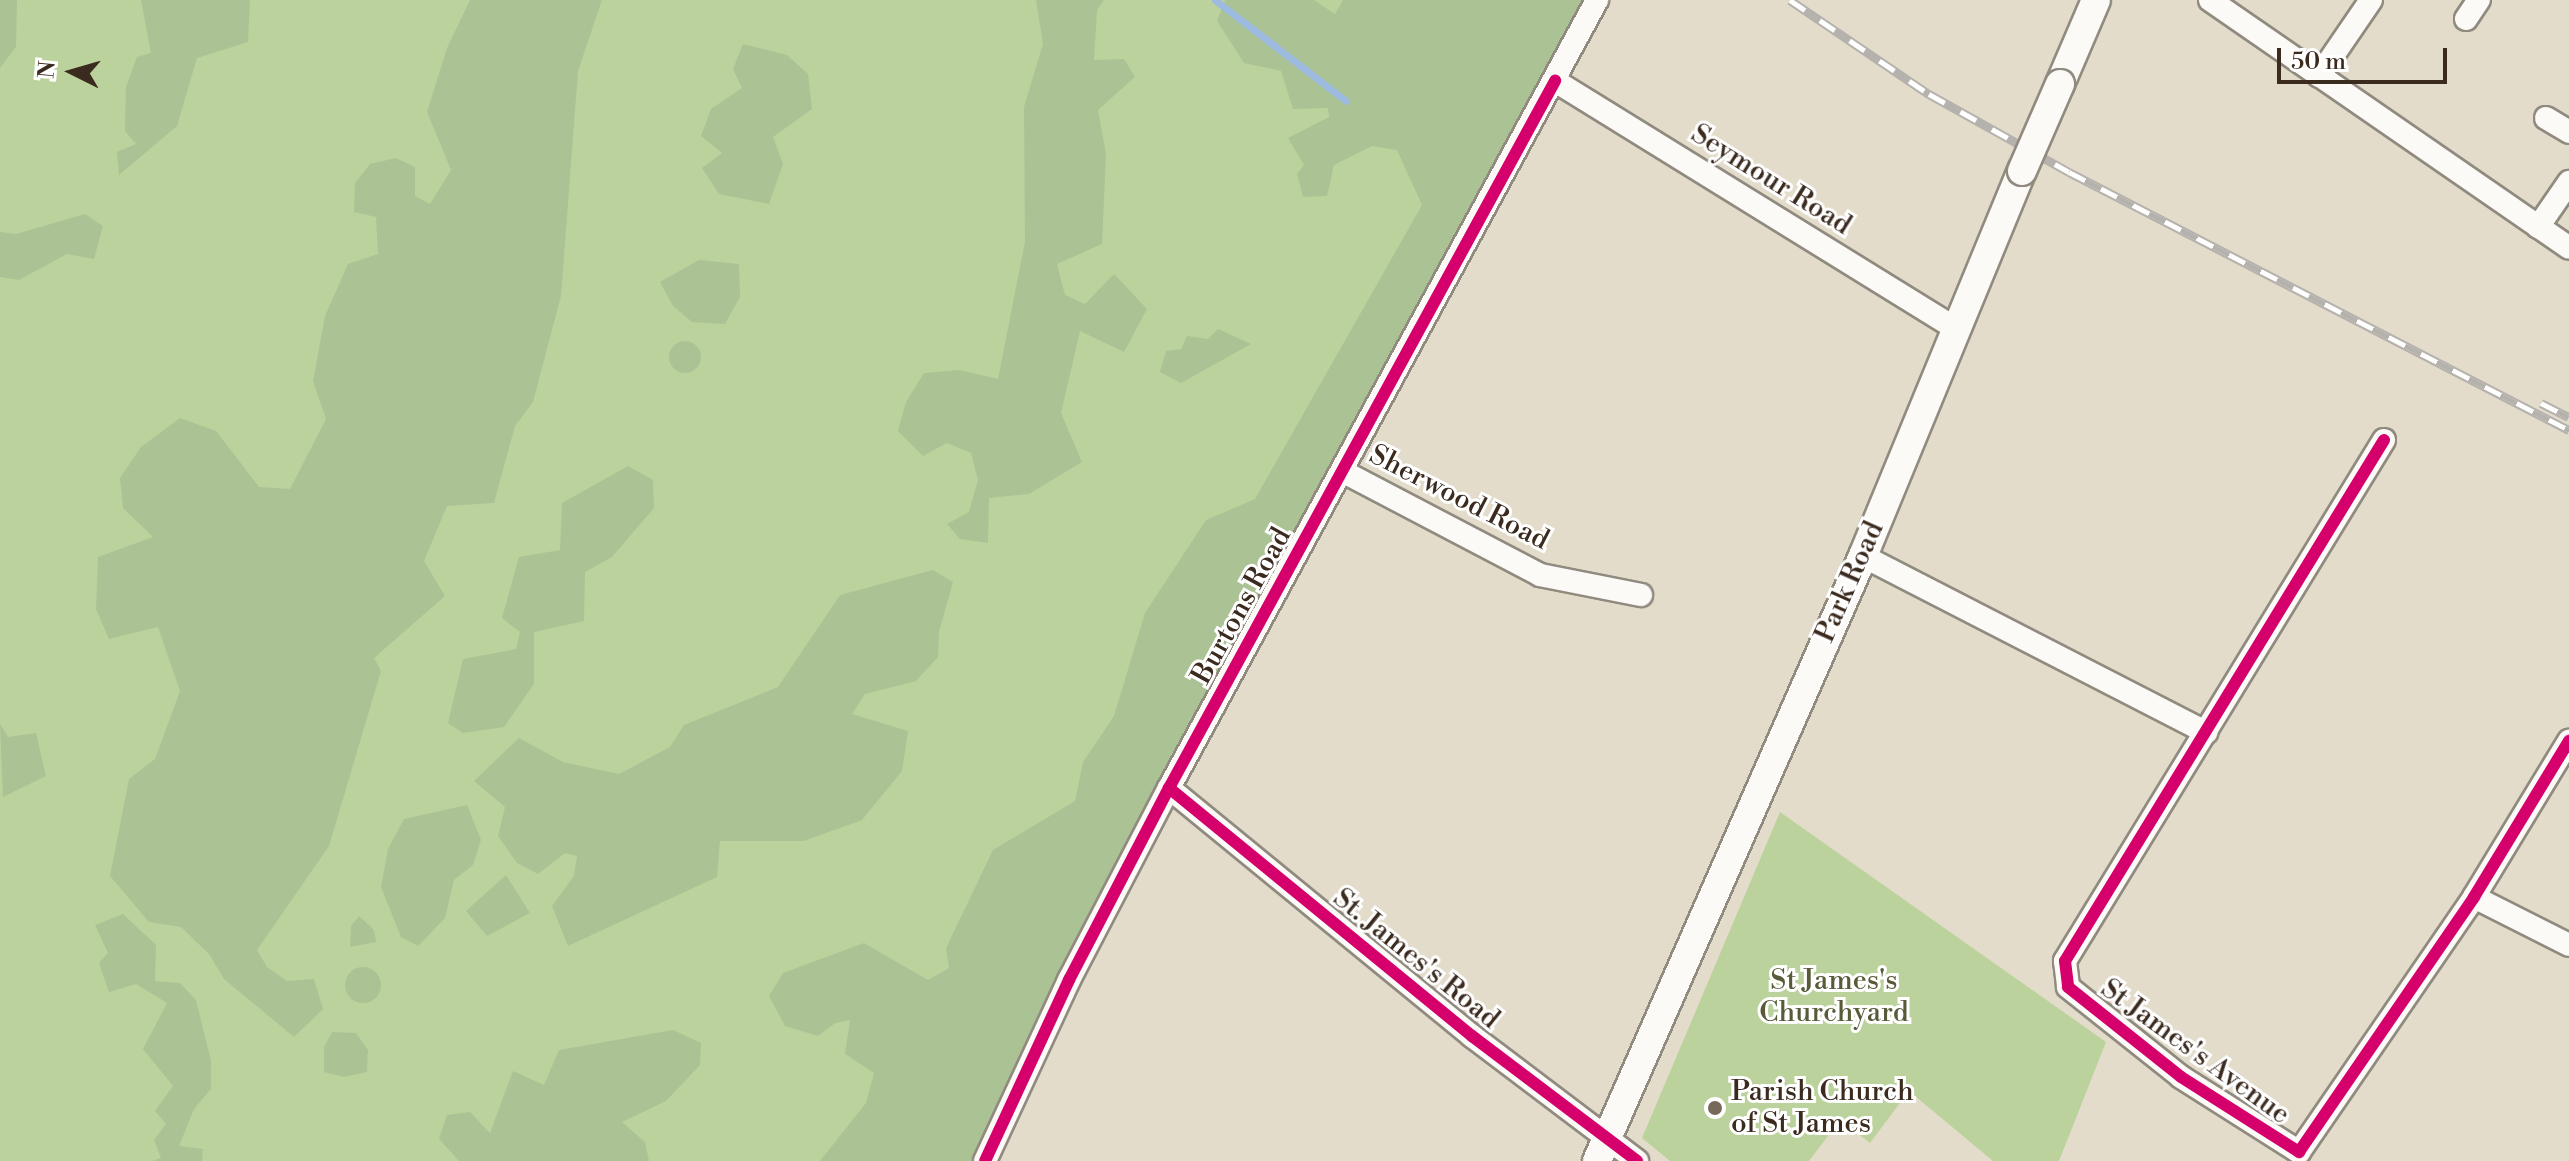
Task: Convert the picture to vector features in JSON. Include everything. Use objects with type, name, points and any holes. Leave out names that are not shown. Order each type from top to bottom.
[{"type":"main road","name":"Park Road","points":[[1602,1149],[1863,556],[2096,0]]},
{"type":"street","name":"Burtons Road","points":[[988,1159],[1069,980],[1169,788],[1344,472],[1597,0]]},
{"type":"street","points":[[2210,0],[2569,248]]},
{"type":"street","points":[[2319,76],[2371,0]]},
{"type":"street","name":"Seymour Road","points":[[1555,81],[1956,329]]},
{"type":"street","points":[[2546,118],[2569,132]]},
{"type":"street","points":[[2538,227],[2569,182]]},
{"type":"street","name":"St James's Avenue","points":[[2384,440],[2065,961],[2063,978],[2079,999],[2271,1138],[2299,1152],[2474,897],[2569,741]]},
{"type":"street","name":"Sherwood Road","points":[[1344,472],[1540,575],[1641,595]]},
{"type":"street","points":[[1863,556],[2206,732]]},
{"type":"street","name":"St. James's Road","points":[[1169,788],[1460,1027],[1602,1149],[1637,1161]]},
{"type":"street","points":[[2474,897],[2569,945]]},
{"type":"green space","points":[[0,0],[1555,0],[944,1161],[0,1161]]},
{"type":"green space","points":[[0,0],[17,0],[16,47],[0,68]]},
{"type":"green space","points":[[141,0],[250,0],[248,42],[197,58],[177,126],[119,175],[117,152],[136,144],[125,131],[126,87],[137,57],[151,53]]},
{"type":"green space","points":[[470,0],[602,0],[578,71],[561,296],[533,402],[515,426],[494,503],[447,506],[424,561],[445,596],[374,658],[381,671],[329,846],[257,950],[267,967],[287,981],[314,979],[323,1009],[294,1037],[224,979],[209,954],[181,927],[149,922],[110,876],[129,779],[155,759],[180,691],[158,627],[109,639],[96,609],[98,557],[153,537],[123,508],[120,478],[141,447],[180,418],[216,431],[259,487],[290,489],[326,419],[313,381],[325,316],[348,264],[378,254],[376,217],[354,212],[355,183],[370,164],[396,158],[415,167],[415,196],[430,204],[451,170],[427,112],[447,48]]},
{"type":"green space","points":[[1036,0],[1104,0],[1097,10],[1094,60],[1124,59],[1135,77],[1098,110],[1106,154],[1102,244],[1057,264],[1065,295],[1085,304],[1114,274],[1147,309],[1124,352],[1080,331],[1061,413],[1082,462],[1029,494],[989,498],[988,543],[960,539],[947,524],[969,512],[978,480],[971,453],[947,443],[923,456],[898,431],[906,402],[924,373],[959,370],[998,379],[1025,242],[1024,107],[1043,44]]},
{"type":"green space","points":[[1225,0],[1314,0],[1335,14],[1343,0],[1589,0],[1173,752],[1044,1005],[971,1161],[820,1161],[866,1103],[874,1073],[845,1054],[850,1020],[835,1023],[818,1036],[785,1026],[769,996],[783,973],[864,943],[928,980],[949,968],[946,948],[993,850],[1075,801],[1083,762],[1114,716],[1145,613],[1206,520],[1255,499],[1422,205],[1397,150],[1372,146],[1334,165],[1327,196],[1303,197],[1297,174],[1304,165],[1288,138],[1329,117],[1328,108],[1293,109],[1281,71],[1244,63],[1217,21]]},
{"type":"green space","points":[[743,44],[787,55],[808,74],[812,109],[773,137],[783,164],[769,204],[719,194],[702,168],[722,153],[701,136],[711,109],[742,88],[733,69]]},
{"type":"green space","points":[[85,214],[103,226],[94,259],[67,254],[19,280],[0,277],[0,232],[16,234]]},
{"type":"green space","points":[[699,260],[739,264],[740,297],[725,324],[692,322],[673,306],[660,282]]},
{"type":"green space","points":[[1218,329],[1251,344],[1181,383],[1160,372],[1166,351],[1181,349],[1187,336],[1208,339]]},
{"type":"green space","points":[[685,341],[696,346],[701,357],[696,368],[685,373],[674,368],[669,357],[674,346]]},
{"type":"green space","points":[[628,466],[653,480],[654,508],[612,557],[585,572],[584,621],[534,632],[534,684],[504,727],[463,733],[448,723],[463,659],[516,649],[520,632],[502,618],[519,557],[560,550],[562,503]]},
{"type":"green space","points":[[933,570],[953,582],[939,632],[938,657],[916,681],[865,694],[852,714],[908,731],[902,771],[862,820],[804,841],[720,841],[717,877],[568,946],[552,906],[574,876],[577,856],[565,853],[538,874],[517,863],[498,836],[505,807],[474,781],[519,738],[563,762],[619,774],[670,747],[684,725],[778,687],[840,595]]},
{"type":"green space","points":[[0,724],[8,737],[36,733],[46,776],[3,797]]},
{"type":"green space","points":[[467,805],[481,840],[473,865],[454,880],[445,918],[418,946],[401,937],[381,887],[388,849],[404,819]]},
{"type":"green space","name":"St James's Churchyard","points":[[1780,812],[2106,1042],[2059,1161],[1993,1161],[1909,1091],[1870,1143],[1840,1120],[1809,1161],[1670,1161],[1642,1138]]},
{"type":"green space","points":[[506,875],[530,913],[487,936],[466,911]]},
{"type":"green space","points":[[123,914],[156,945],[155,981],[180,983],[196,1000],[211,1061],[211,1089],[194,1109],[179,1146],[203,1149],[202,1161],[152,1161],[161,1158],[154,1140],[166,1124],[155,1111],[173,1086],[143,1049],[167,1003],[136,984],[109,992],[99,963],[108,953],[95,925]]},
{"type":"green space","points":[[359,916],[374,930],[376,942],[350,947],[351,926]]},
{"type":"green space","points":[[363,967],[376,972],[381,985],[376,998],[363,1003],[350,998],[345,985],[350,972]]},
{"type":"green space","points":[[673,1030],[701,1043],[700,1065],[666,1101],[622,1122],[645,1142],[649,1161],[459,1161],[439,1139],[447,1115],[470,1112],[490,1133],[513,1071],[544,1085],[559,1050]]},
{"type":"green space","points":[[332,1032],[356,1033],[368,1050],[367,1072],[344,1077],[324,1072],[324,1047]]},
{"type":"waterway","points":[[1215,0],[1346,101]]},
{"type":"railway","points":[[1790,0],[1929,94],[2069,172],[2569,430]]},
{"type":"railway","points":[[2541,403],[2569,417]]},
{"type":"cycle path","points":[[985,1161],[1069,980],[1169,788],[1555,81]]},
{"type":"cycle path","points":[[2384,440],[2065,961],[2068,987],[2181,1077],[2299,1152],[2474,897],[2569,741]]},
{"type":"cycle path","points":[[1169,788],[1472,1036],[1637,1161]]},
{"type":"place","name":"Parish Church of St James","points":[[1715,1108]]}]
